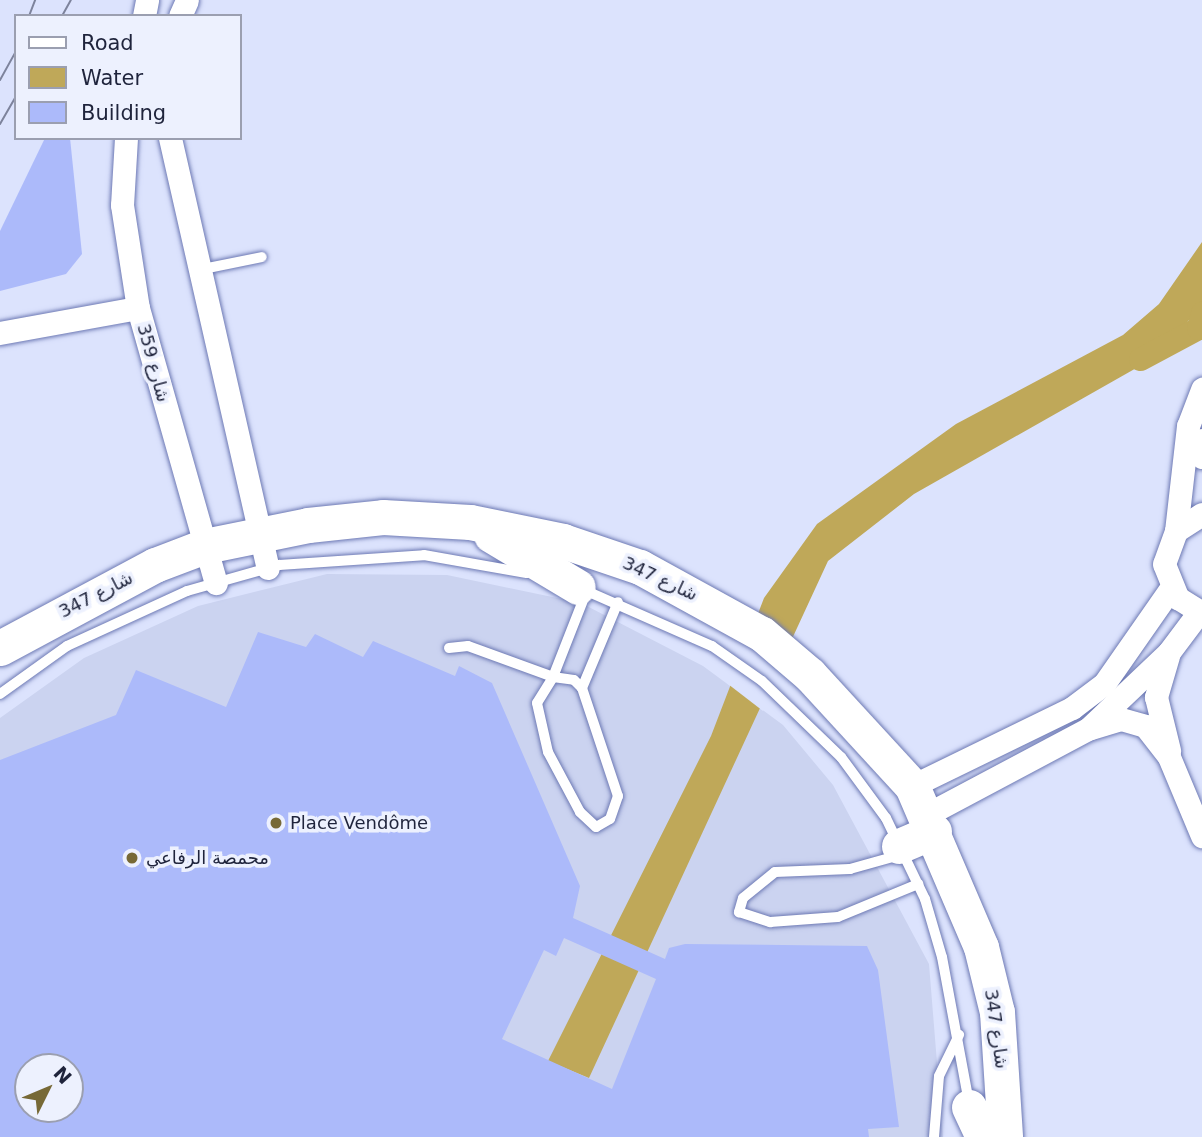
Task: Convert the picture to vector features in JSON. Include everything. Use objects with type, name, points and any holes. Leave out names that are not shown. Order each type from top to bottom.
[{"type":"main road","name":"شارع 347","points":[[0,648],[155,565],[205,546],[260,532],[383,517],[470,522],[563,541],[640,567],[729,613],[810,675],[924,811],[981,947],[997,1012],[1005,1137]]},
{"type":"main road","points":[[470,522],[582,589]]},
{"type":"main road","points":[[901,850],[924,811]]},
{"type":"street","name":"شارع 359","points":[[126,140],[122,205],[138,308],[216,583]]},
{"type":"street","points":[[170,140],[196,271],[268,568]]},
{"type":"street","points":[[0,333],[138,308]]},
{"type":"street","points":[[1088,729],[1170,652],[1200,612],[1171,587],[1164,564],[1176,531],[1188,426],[1202,389]]},
{"type":"street","points":[[1202,440],[1202,457]]},
{"type":"street","points":[[1176,531],[1202,514]]},
{"type":"street","points":[[924,811],[1104,684],[1171,587]]},
{"type":"street","points":[[1170,652],[1156,697],[1169,757],[1202,836]]},
{"type":"street","points":[[924,811],[1088,729],[1135,720],[1169,757]]},
{"type":"lane","points":[[196,271],[262,257]]},
{"type":"lane","name":"شارع 347","points":[[0,694],[67,646],[216,583],[313,559],[424,555],[496,564],[618,602],[712,646],[793,708],[841,757],[901,850],[918,884],[959,1035],[974,1127]]},
{"type":"lane","points":[[449,648],[468,646],[553,677],[574,680],[582,688],[618,796],[610,819],[596,827],[580,812],[548,752],[537,703],[553,677],[582,589]]},
{"type":"lane","points":[[582,688],[618,602]]},
{"type":"lane","points":[[901,850],[850,869],[775,872],[743,898],[738,912],[770,922],[838,917],[918,884]]},
{"type":"lane","points":[[934,1137],[939,1076],[959,1035]]},
{"type":"shaded area","name":"Place Vendôme","points":[[327,574],[447,575],[581,603],[703,666],[783,725],[833,785],[929,964],[943,1137],[0,1137],[0,718],[84,658],[198,606]]},
{"type":"water","points":[[1202,242],[1202,306],[1154,358],[914,494],[828,561],[589,1078],[548,1061],[711,736],[764,598],[817,524],[956,424],[1123,335],[1159,304]]},
{"type":"pier","points":[[756,614],[794,640],[763,711],[728,684]]},
{"type":"building","points":[[44,140],[70,140],[82,254],[66,274],[0,291],[0,231]]},
{"type":"building","name":"Place Vendôme","points":[[258,632],[306,647],[315,634],[363,657],[373,641],[455,676],[459,666],[492,683],[580,886],[573,918],[665,959],[669,948],[685,944],[867,946],[878,970],[899,1127],[868,1129],[869,1137],[0,1137],[0,760],[116,715],[136,670],[226,707]],"holes":[[[564,938],[656,979],[612,1089],[502,1039],[544,950],[556,956]]]},
{"type":"waterway","points":[[1140,359],[1198,328],[1202,313]]},
{"type":"tram line","points":[[30,14],[35,0]]},
{"type":"tram line","points":[[63,14],[71,0]]},
{"type":"tram line","points":[[0,80],[14,55]]},
{"type":"tram line","points":[[0,124],[14,100]]},
{"type":"place","name":"Place Vendôme","points":[[276,823]]},
{"type":"place","name":"محمصة الرفاعي","points":[[132,858]]}]
